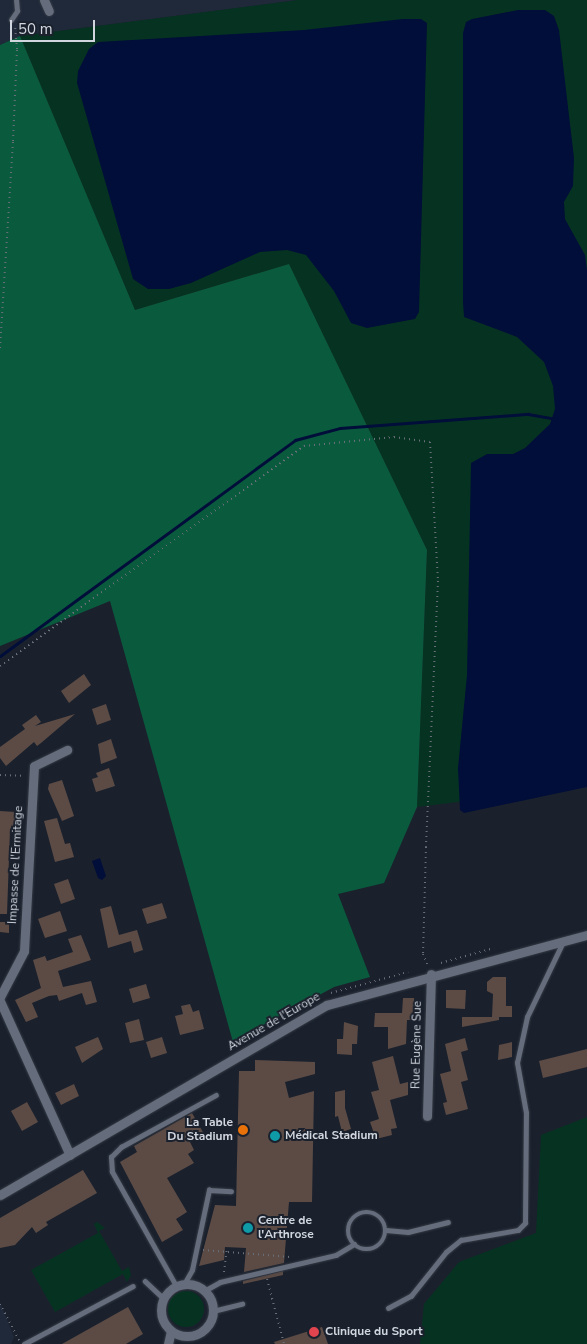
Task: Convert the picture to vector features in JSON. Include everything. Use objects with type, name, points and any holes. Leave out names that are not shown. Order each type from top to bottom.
[{"type":"street","points":[[44,0],[49,11]]},
{"type":"street","points":[[33,777],[34,766],[67,750]]},
{"type":"street","name":"Impasse de l'Ermitage","points":[[0,997],[24,951],[33,777]]},
{"type":"street","name":"Avenue de l'Europe","points":[[0,1195],[327,1005],[431,974],[587,935]]},
{"type":"street","name":"Rue Eugène Sue","points":[[427,1116],[431,974]]},
{"type":"street","points":[[0,1001],[70,1155]]},
{"type":"street","points":[[195,1344],[198,1333],[211,1320],[210,1298],[204,1291],[180,1285],[163,1298],[163,1320],[172,1330],[182,1336],[198,1333]]},
{"type":"street","points":[[168,1344],[172,1330]]},
{"type":"lane","points":[[11,20],[18,11],[16,0]]},
{"type":"lane","points":[[388,1308],[411,1296],[446,1252],[461,1240],[518,1230],[525,1222],[526,1113],[518,1063],[527,1016],[563,941]]},
{"type":"lane","points":[[216,1095],[121,1147],[111,1157],[112,1172],[180,1285],[192,1270],[209,1190],[231,1191]]},
{"type":"lane","points":[[361,1213],[378,1215],[386,1230],[383,1240],[375,1248],[364,1249],[354,1244],[349,1226],[361,1213]]},
{"type":"lane","points":[[386,1230],[408,1232],[448,1222]]},
{"type":"lane","points":[[204,1291],[220,1282],[336,1255],[354,1244]]},
{"type":"lane","points":[[144,1281],[163,1298]]},
{"type":"lane","points":[[22,1344],[133,1286]]},
{"type":"lane","points":[[212,1311],[242,1304]]},
{"type":"path","points":[[0,348],[17,49],[16,29],[11,20]]},
{"type":"path","points":[[0,666],[304,446],[394,437],[430,442],[438,581],[423,954],[431,974]]},
{"type":"path","points":[[0,775],[33,777]]},
{"type":"path","points":[[224,1272],[227,1247]]},
{"type":"path","points":[[200,1249],[227,1253],[290,1257]]},
{"type":"path","points":[[265,1272],[284,1344]]},
{"type":"path","points":[[0,1304],[22,1344]]},
{"type":"shaded area","points":[[0,0],[298,0],[20,36],[0,45]]},
{"type":"shaded area","points":[[0,1302],[14,1337],[11,1344],[0,1344]]},
{"type":"green space","points":[[298,0],[587,0],[587,786],[417,807],[427,550],[289,264],[135,310],[20,36]]},
{"type":"green space","points":[[20,36],[135,310],[289,264],[427,550],[417,807],[384,883],[338,894],[370,977],[334,987],[233,1042],[110,601],[0,646],[0,45]]},
{"type":"green space","points":[[587,1117],[587,1344],[420,1344],[424,1304],[459,1262],[536,1233],[541,1135]]},
{"type":"green space","points":[[97,1222],[105,1228],[99,1231],[122,1271],[129,1267],[131,1275],[127,1282],[123,1274],[55,1312],[31,1270],[98,1233],[94,1224]]},
{"type":"green space","points":[[186,1291],[193,1292],[199,1296],[203,1302],[203,1316],[199,1322],[193,1326],[186,1327],[179,1326],[173,1322],[169,1316],[168,1309],[169,1302],[173,1296],[179,1292]]},
{"type":"water","points":[[518,10],[545,10],[554,16],[559,30],[574,158],[573,186],[564,202],[565,219],[585,255],[587,270],[587,787],[464,813],[460,810],[458,768],[467,675],[471,463],[487,454],[513,454],[525,448],[550,424],[555,409],[553,386],[544,362],[517,337],[464,317],[463,33],[466,22],[472,19]]},
{"type":"water","points":[[403,19],[421,19],[427,23],[419,312],[415,319],[367,328],[351,323],[334,291],[306,255],[287,250],[260,252],[191,283],[169,289],[148,289],[133,279],[77,83],[78,71],[89,49],[98,42],[304,30]]},
{"type":"water","points":[[100,858],[106,876],[102,880],[98,878],[92,861]]},
{"type":"building","points":[[84,674],[91,685],[69,703],[61,691]]},
{"type":"building","points":[[106,704],[111,720],[97,725],[92,709]]},
{"type":"building","points":[[75,714],[41,743],[37,746],[34,742],[6,766],[0,758],[0,747],[25,729],[22,725],[36,715],[41,722],[35,726]]},
{"type":"building","points":[[111,739],[117,758],[101,764],[98,744]]},
{"type":"building","points":[[109,768],[115,786],[96,792],[92,779],[98,777],[96,773]]},
{"type":"building","points":[[62,780],[74,816],[62,821],[48,789],[49,784]]},
{"type":"building","points":[[0,811],[16,812],[15,831],[10,830],[7,914],[0,914]]},
{"type":"building","points":[[57,818],[65,844],[70,843],[74,857],[55,862],[44,821]]},
{"type":"building","points":[[68,879],[75,899],[61,904],[54,884]]},
{"type":"building","points":[[162,903],[167,918],[147,924],[142,909]]},
{"type":"building","points":[[111,906],[119,935],[137,930],[143,950],[134,953],[131,941],[108,948],[100,909]]},
{"type":"building","points":[[60,911],[67,931],[45,938],[38,919]]},
{"type":"building","points":[[0,922],[9,922],[9,933],[0,932]]},
{"type":"building","points":[[81,935],[91,960],[58,971],[63,987],[91,981],[97,1002],[86,1005],[82,993],[59,1001],[57,995],[49,996],[32,1003],[38,1017],[26,1022],[15,1000],[41,988],[33,960],[45,956],[47,961],[73,952],[68,939]]},
{"type":"building","points":[[493,977],[506,977],[506,1006],[512,1006],[512,1017],[499,1017],[499,1020],[462,1027],[462,1017],[492,1017],[493,994],[487,991],[487,982]]},
{"type":"building","points":[[146,984],[150,998],[133,1003],[129,989]]},
{"type":"building","points":[[446,990],[466,990],[465,1009],[446,1008]]},
{"type":"building","points":[[403,998],[414,998],[414,1020],[407,1020],[406,1044],[388,1049],[388,1027],[374,1027],[375,1013],[402,1013]]},
{"type":"building","points":[[190,1004],[193,1012],[199,1010],[204,1029],[180,1035],[175,1016],[183,1014],[181,1006]]},
{"type":"building","points":[[139,1019],[144,1040],[130,1043],[125,1023]]},
{"type":"building","points":[[344,1022],[358,1026],[357,1044],[352,1044],[352,1055],[337,1054],[337,1039],[343,1039]]},
{"type":"building","points":[[98,1037],[103,1049],[82,1063],[75,1047]]},
{"type":"building","points":[[162,1037],[167,1053],[151,1058],[146,1042]]},
{"type":"building","points":[[465,1038],[468,1050],[461,1052],[468,1080],[461,1082],[468,1109],[446,1115],[443,1103],[447,1102],[440,1074],[451,1071],[445,1044]]},
{"type":"building","points":[[512,1042],[512,1057],[498,1060],[499,1045]]},
{"type":"building","points":[[587,1049],[587,1067],[543,1078],[539,1061]]},
{"type":"building","points":[[393,1056],[400,1084],[408,1082],[408,1095],[390,1100],[397,1128],[391,1129],[392,1135],[376,1139],[370,1122],[379,1119],[371,1092],[379,1090],[372,1062]]},
{"type":"building","name":"Médical Stadium","points":[[255,1060],[315,1062],[315,1074],[285,1082],[289,1098],[314,1091],[312,1202],[289,1202],[284,1263],[244,1272],[246,1248],[225,1247],[224,1260],[199,1266],[215,1205],[236,1206],[239,1071],[255,1071]]},
{"type":"building","points":[[74,1084],[79,1096],[61,1105],[55,1093]]},
{"type":"building","points":[[345,1090],[345,1108],[351,1129],[342,1132],[338,1116],[335,1117],[335,1092]]},
{"type":"building","points":[[27,1102],[38,1122],[22,1131],[11,1111]]},
{"type":"building","points":[[192,1113],[204,1134],[190,1142],[194,1150],[188,1154],[194,1163],[167,1178],[187,1212],[176,1219],[183,1230],[162,1242],[120,1162],[137,1152],[134,1146]]},
{"type":"building","points":[[83,1170],[97,1193],[46,1222],[48,1225],[36,1233],[32,1227],[15,1245],[0,1248],[0,1218]]},
{"type":"building","points":[[283,1271],[283,1275],[243,1284],[243,1281]]},
{"type":"building","points":[[128,1307],[143,1334],[126,1344],[62,1344]]},
{"type":"building","name":"Clinique du Sport","points":[[322,1327],[328,1344],[275,1344],[274,1342]]},
{"type":"waterway","points":[[0,656],[295,440],[340,428],[528,414],[556,419]]},
{"type":"place","name":"La Table Du Stadium","points":[[243,1130]]},
{"type":"place","name":"Médical Stadium","points":[[275,1136]]},
{"type":"place","name":"Centre de l'Arthrose","points":[[248,1228]]},
{"type":"place","name":"Clinique du Sport","points":[[314,1332]]}]
